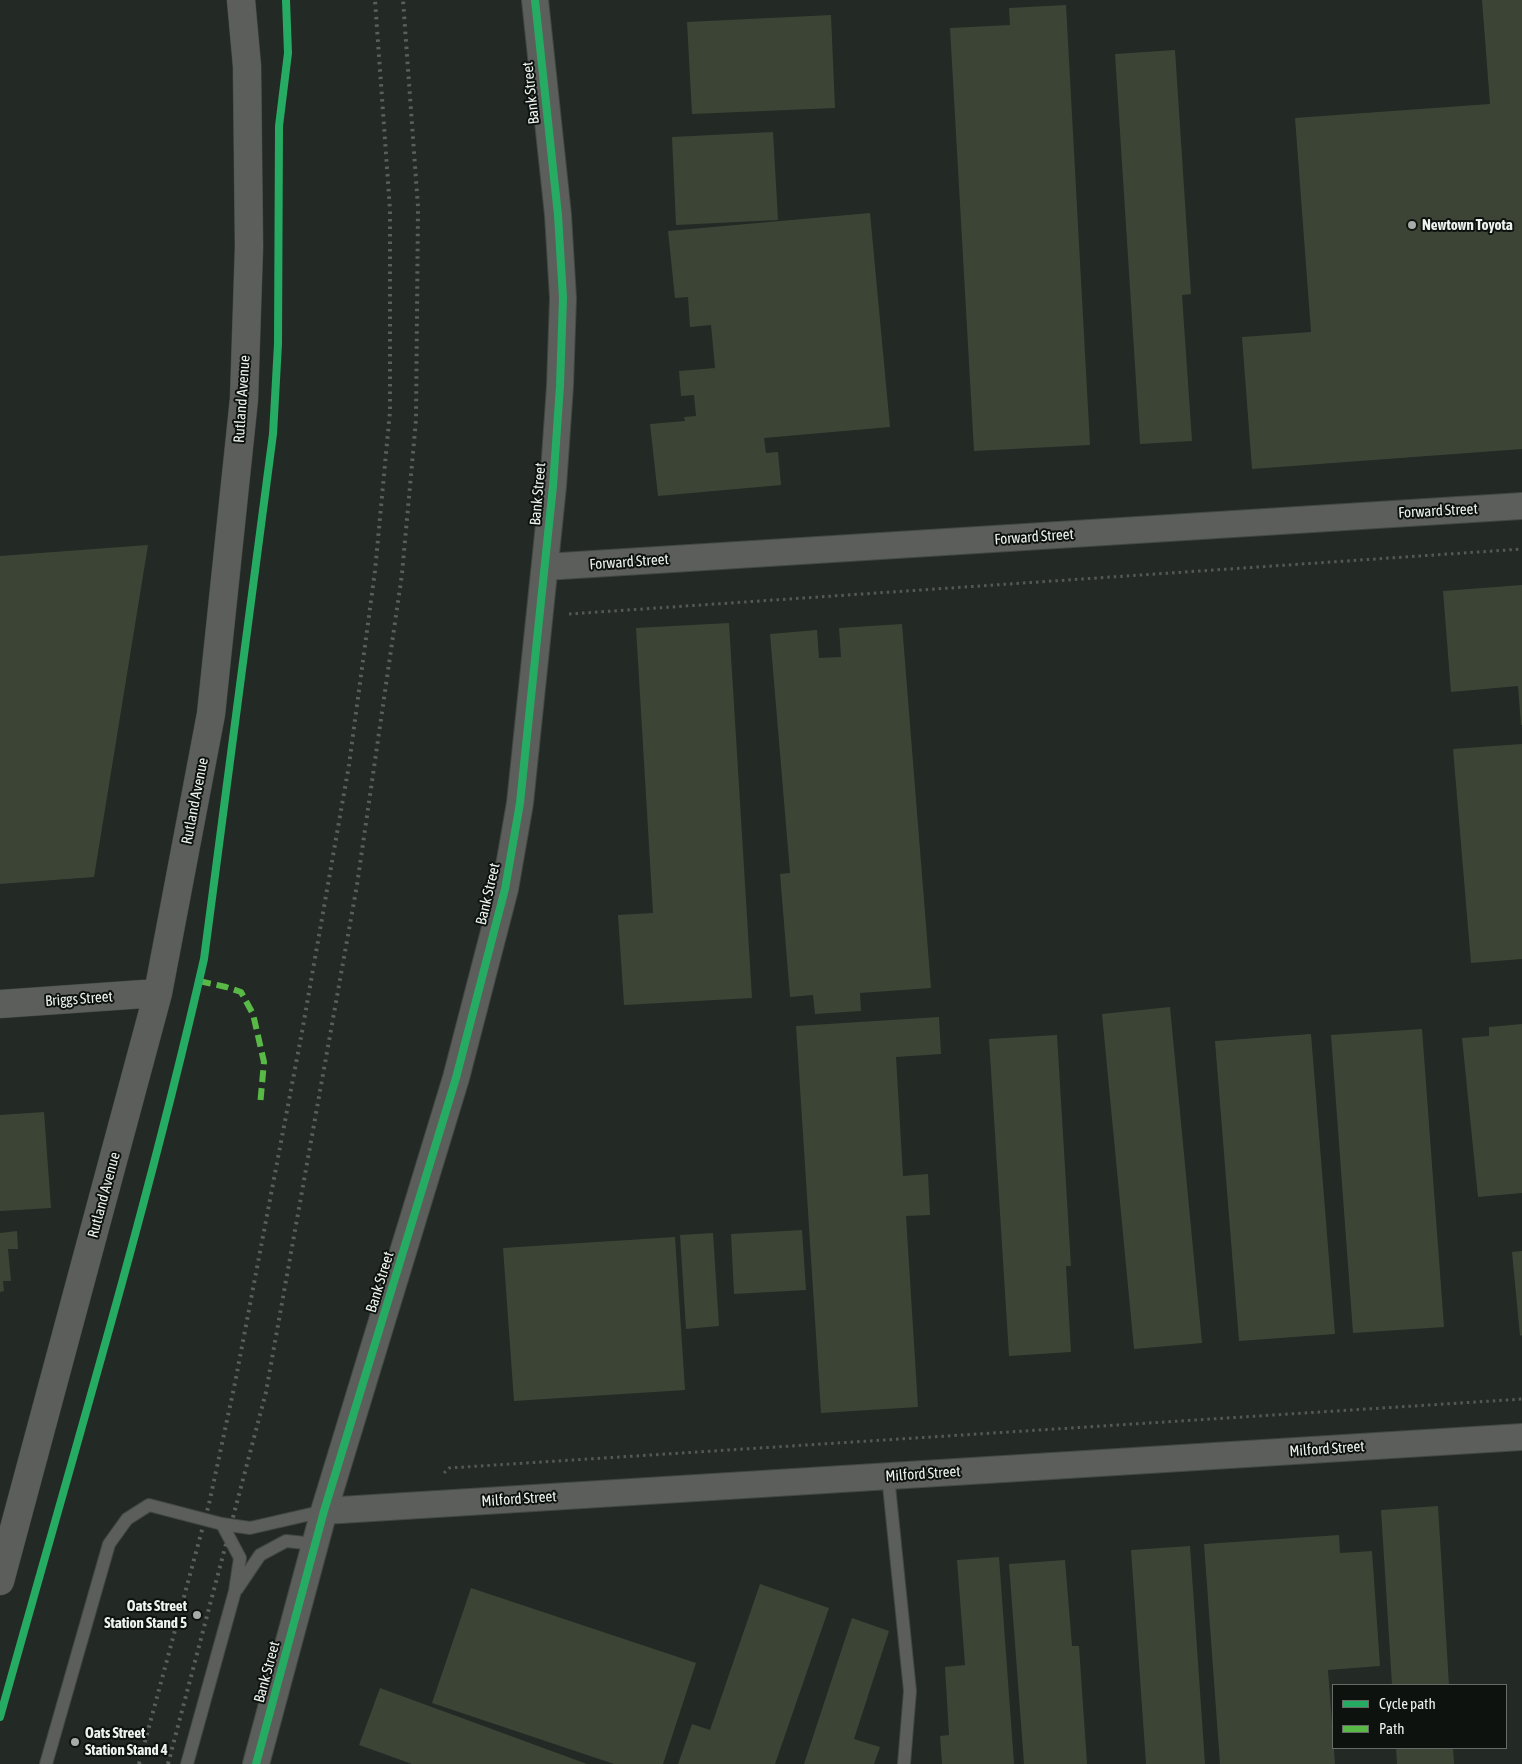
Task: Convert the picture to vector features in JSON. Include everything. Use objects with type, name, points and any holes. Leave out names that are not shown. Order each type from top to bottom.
[{"type":"street","name":"Rutland Avenue","points":[[0,1581],[158,993],[211,714],[244,398],[249,247],[246,66],[241,0]]},
{"type":"street","name":"Bank Street","points":[[256,1764],[324,1511],[456,1078],[505,889],[520,803],[545,567],[559,396],[563,298],[558,214],[535,0]]},
{"type":"street","name":"Forward Street","points":[[545,567],[1522,506]]},
{"type":"street","name":"Briggs Street","points":[[0,1004],[158,993]]},
{"type":"street","name":"Milford Street","points":[[324,1511],[1522,1437]]},
{"type":"lane","points":[[888,1476],[910,1691],[904,1764]]},
{"type":"lane","points":[[46,1764],[109,1544],[127,1519],[149,1505],[222,1524],[250,1528],[324,1511]]},
{"type":"lane","points":[[187,1764],[235,1591],[240,1558],[222,1524]]},
{"type":"lane","points":[[235,1591],[260,1555],[286,1541],[315,1544]]},
{"type":"path","points":[[566,614],[1522,549]]},
{"type":"path","points":[[442,1474],[449,1468],[1522,1400]]},
{"type":"building","name":"Newtown Toyota","points":[[1482,0],[1522,0],[1522,449],[1252,469],[1242,337],[1311,332],[1295,118],[1490,104]]},
{"type":"building","points":[[1066,5],[1090,445],[974,451],[950,28],[1010,25],[1009,8]]},
{"type":"building","points":[[831,15],[835,108],[692,114],[687,22]]},
{"type":"building","points":[[1175,50],[1191,294],[1182,295],[1192,441],[1140,444],[1115,54]]},
{"type":"building","points":[[773,132],[778,220],[676,225],[672,137]]},
{"type":"building","points":[[870,213],[890,427],[764,438],[766,453],[778,452],[781,485],[658,496],[650,424],[685,421],[684,417],[696,416],[694,395],[681,396],[679,371],[715,368],[711,325],[690,327],[688,297],[675,298],[668,231]]},
{"type":"building","points":[[148,545],[94,877],[0,884],[0,556]]},
{"type":"building","points":[[1522,585],[1521,725],[1518,686],[1451,692],[1443,591]]},
{"type":"building","points":[[729,623],[752,998],[624,1005],[618,915],[653,913],[636,628]]},
{"type":"building","points":[[902,624],[931,988],[860,993],[861,1011],[815,1014],[813,995],[790,997],[780,874],[790,873],[770,634],[817,630],[819,658],[841,657],[839,628]]},
{"type":"building","points":[[1522,744],[1522,959],[1471,963],[1453,749]]},
{"type":"building","points":[[1170,1007],[1202,1343],[1134,1349],[1102,1014]]},
{"type":"building","points":[[939,1017],[941,1054],[896,1057],[903,1176],[928,1174],[930,1215],[906,1216],[918,1407],[821,1413],[796,1026]]},
{"type":"building","points":[[1522,1024],[1522,1193],[1478,1197],[1462,1038],[1489,1036],[1489,1027]]},
{"type":"building","points":[[1422,1029],[1444,1327],[1353,1333],[1331,1035]]},
{"type":"building","points":[[1311,1034],[1335,1334],[1239,1341],[1215,1041]]},
{"type":"building","points":[[1057,1035],[1071,1266],[1066,1266],[1071,1352],[1009,1356],[989,1039]]},
{"type":"building","points":[[44,1112],[51,1208],[0,1211],[0,1115]]},
{"type":"building","points":[[802,1230],[806,1290],[734,1294],[731,1234]]},
{"type":"building","points":[[17,1231],[18,1249],[8,1249],[11,1281],[3,1281],[4,1291],[0,1292],[0,1233]]},
{"type":"building","points":[[713,1233],[719,1326],[686,1329],[680,1235]]},
{"type":"building","points":[[675,1237],[685,1390],[514,1401],[503,1248]]},
{"type":"building","points":[[1522,1251],[1522,1335],[1520,1336],[1512,1252]]},
{"type":"building","points":[[1438,1506],[1449,1684],[1392,1684],[1381,1510]]},
{"type":"building","points":[[1339,1535],[1340,1553],[1372,1551],[1380,1666],[1328,1670],[1332,1749],[1334,1749],[1335,1764],[1220,1764],[1204,1544]]},
{"type":"building","points":[[1190,1546],[1205,1764],[1146,1764],[1131,1550]]},
{"type":"building","points":[[999,1557],[1014,1764],[942,1764],[940,1736],[949,1735],[945,1667],[965,1665],[957,1560]]},
{"type":"building","points":[[1065,1560],[1072,1646],[1079,1646],[1087,1764],[1024,1764],[1009,1564]]},
{"type":"building","points":[[760,1584],[829,1608],[775,1764],[678,1764],[692,1724],[710,1730]]},
{"type":"building","points":[[471,1588],[696,1663],[663,1764],[614,1764],[432,1703]]},
{"type":"building","points":[[852,1618],[889,1631],[854,1739],[880,1747],[874,1764],[804,1764]]},
{"type":"building","points":[[380,1688],[587,1764],[412,1764],[359,1745]]},
{"type":"building","points":[[1396,1749],[1453,1749],[1454,1764],[1397,1764]]},
{"type":"railway","points":[[139,1764],[209,1504],[235,1383],[302,1032],[349,765],[375,571],[390,411],[390,210],[375,0]]},
{"type":"railway","points":[[168,1764],[266,1392],[357,885],[402,574],[416,420],[418,207],[403,0]]},
{"type":"marked path","points":[[199,981],[241,992],[253,1014],[264,1062],[260,1106]]},
{"type":"cycle path","points":[[0,1717],[158,1150],[204,959],[273,434],[278,344],[279,126],[288,53],[286,0]]},
{"type":"cycle path","points":[[256,1764],[324,1511],[456,1078],[505,889],[520,803],[553,486],[560,386],[563,298],[558,215],[535,0]]},
{"type":"place","name":"Newtown Toyota","points":[[1412,225]]},
{"type":"place","name":"Oats Street Station Stand 5","points":[[197,1615]]},
{"type":"place","name":"Oats Street Station Stand 4","points":[[75,1742]]}]
